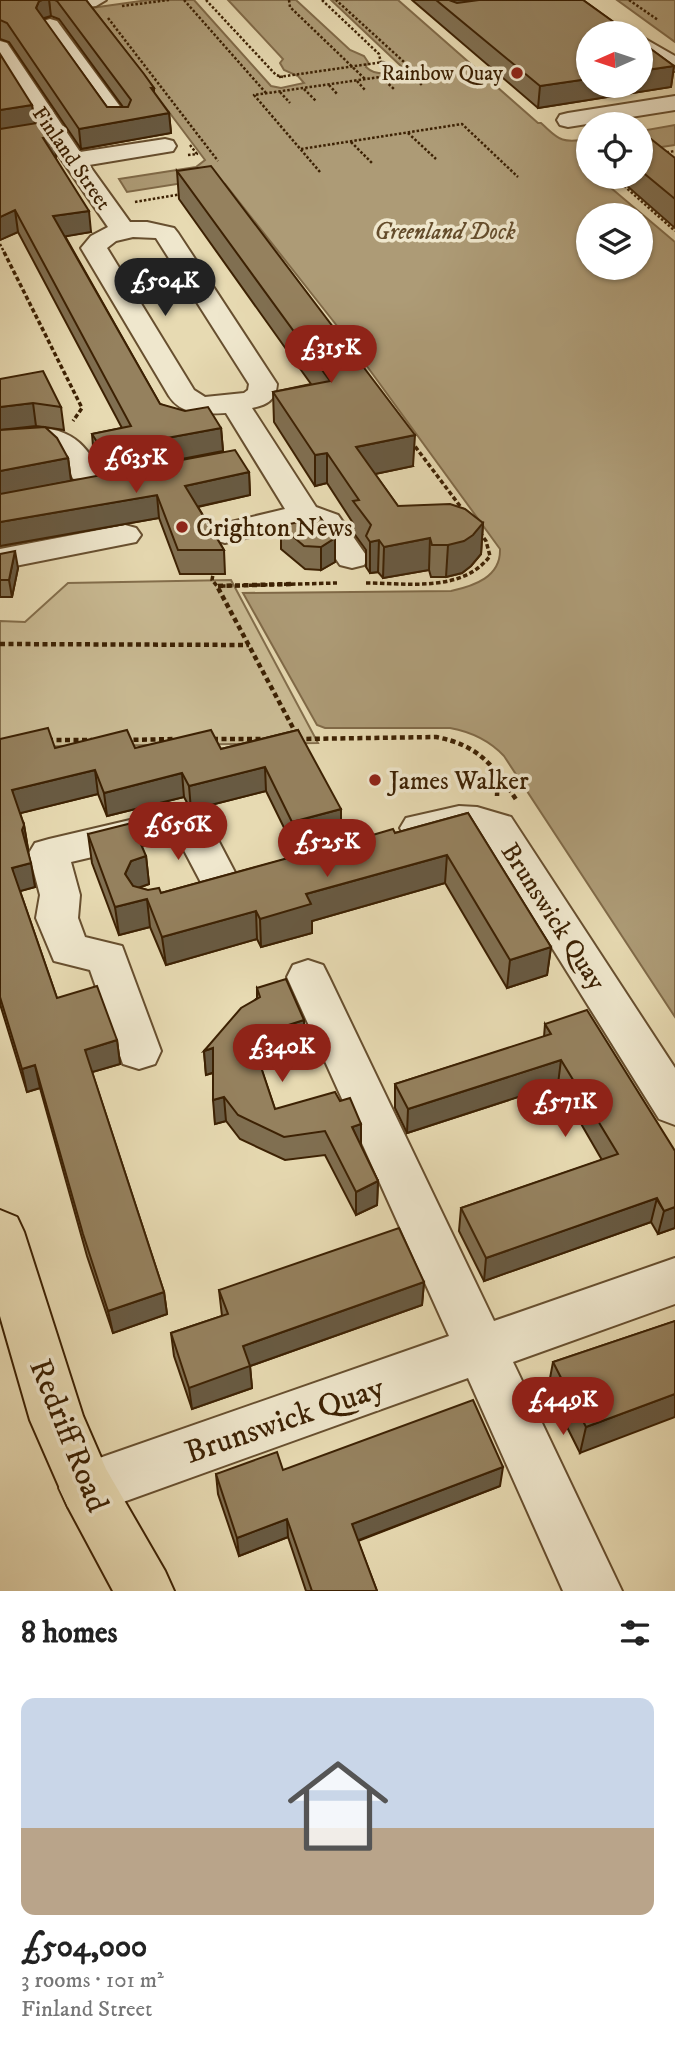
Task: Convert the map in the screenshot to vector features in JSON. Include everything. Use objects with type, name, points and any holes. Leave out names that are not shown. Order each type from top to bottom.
[{"type":"main road","name":"Redriff Road","points":[[0,1231],[57,1420],[87,1488],[145,1591]]},
{"type":"street","points":[[0,11],[95,3]]},
{"type":"street","points":[[50,25],[119,121]]},
{"type":"street","name":"Finland Street","points":[[0,47],[53,131],[124,232]]},
{"type":"street","points":[[653,51],[675,65]]},
{"type":"street","points":[[16,75],[78,66]]},
{"type":"street","points":[[568,120],[675,103]]},
{"type":"street","points":[[26,135],[53,131]]},
{"type":"street","points":[[75,160],[176,151]]},
{"type":"street","name":"Finland Street","points":[[154,229],[165,233],[264,384],[262,393],[254,400],[235,404],[200,406],[183,396],[94,248],[98,242],[108,235],[124,232],[154,229]]},
{"type":"street","points":[[235,404],[252,458],[304,514],[327,522],[355,575]]},
{"type":"street","points":[[0,442],[37,436],[60,439],[72,449],[94,489]]},
{"type":"street","points":[[225,533],[304,514]]},
{"type":"street","points":[[0,559],[125,535]]},
{"type":"street","name":"Brunswick Quay","points":[[379,839],[459,818],[480,819],[497,827],[675,1106]]},
{"type":"street","points":[[139,1051],[107,957],[69,950],[57,918],[61,895],[49,853],[177,823],[192,827],[203,886],[260,871]]},
{"type":"street","points":[[309,977],[593,1591]]},
{"type":"street","name":"Brunswick Quay","points":[[87,1488],[675,1281]]},
{"type":"path","points":[[95,3],[169,0]]},
{"type":"path","points":[[184,0],[266,93]]},
{"type":"path","points":[[206,0],[276,75],[283,78],[279,77],[383,62],[386,63],[381,63],[379,54],[322,0]]},
{"type":"path","points":[[289,0],[290,7],[365,79]]},
{"type":"path","points":[[320,172],[254,95],[415,72],[336,0]]},
{"type":"path","points":[[629,0],[658,20]]},
{"type":"path","points":[[95,3],[218,161]]},
{"type":"path","points":[[409,73],[422,85]]},
{"type":"path","points":[[382,77],[394,89]]},
{"type":"path","points":[[356,81],[365,90]]},
{"type":"path","points":[[328,85],[338,95]]},
{"type":"path","points":[[304,88],[316,101]]},
{"type":"path","points":[[279,91],[290,103]]},
{"type":"path","points":[[300,149],[462,124],[518,177]]},
{"type":"path","points":[[407,133],[436,159]]},
{"type":"path","points":[[351,142],[372,163]]},
{"type":"path","points":[[176,151],[197,154],[188,143]]},
{"type":"path","points":[[653,155],[675,151]]},
{"type":"path","points":[[628,189],[675,231]]},
{"type":"path","points":[[98,196],[190,193]]},
{"type":"path","points":[[0,244],[78,400]]},
{"type":"path","points":[[410,440],[463,511]]},
{"type":"path","points":[[218,586],[355,575],[444,582],[470,577],[483,568],[490,556],[490,550],[471,521]]},
{"type":"path","points":[[0,644],[249,645],[218,586],[212,580]]},
{"type":"path","points":[[118,740],[188,739]]},
{"type":"path","points":[[202,739],[271,739]]},
{"type":"path","points":[[285,739],[299,739]]},
{"type":"path","points":[[48,740],[104,740]]},
{"type":"shaded area","points":[[231,580],[318,743],[0,747],[0,621],[25,622],[68,583]]},
{"type":"water","name":"Greenland Dock","points":[[148,0],[194,0],[271,86],[281,88],[304,83],[298,76],[284,70],[280,63],[283,59],[228,0],[296,0],[350,50],[364,56],[368,62],[366,67],[374,72],[384,73],[403,68],[331,0],[398,0],[538,123],[560,139],[576,140],[576,189],[612,189],[629,203],[576,203],[576,280],[653,280],[653,223],[675,242],[675,1017],[504,756],[473,734],[450,728],[325,728],[317,725],[243,593],[451,591],[477,583],[491,573],[499,559],[500,549],[345,336],[225,184],[202,180],[127,192],[119,179],[196,167],[205,160],[91,8]]},
{"type":"water","points":[[617,0],[675,0],[675,42],[653,26],[653,21],[646,21]]},
{"type":"water","points":[[675,125],[675,145],[653,148],[653,129]]},
{"type":"building","points":[[0,0],[42,0],[36,8],[107,107],[128,107],[131,100],[55,0],[86,0],[144,74],[169,113],[79,129],[7,23],[0,20]]},
{"type":"building","points":[[436,0],[457,3],[479,0],[583,0],[612,21],[576,21],[576,81],[540,86]]},
{"type":"building","points":[[653,51],[674,66],[653,69]]},
{"type":"building","points":[[0,54],[32,105],[0,110]]},
{"type":"building","points":[[43,122],[54,136],[43,138],[89,211],[53,216],[160,404],[185,411],[208,407],[221,428],[102,450],[92,434],[131,426],[15,210],[0,217],[0,129]]},
{"type":"building","points":[[653,141],[675,158],[675,199],[653,181]]},
{"type":"building","points":[[211,166],[415,435],[356,447],[398,506],[450,504],[465,509],[483,523],[473,535],[464,541],[448,545],[432,545],[430,538],[384,547],[379,540],[370,542],[366,536],[371,525],[353,501],[359,500],[327,453],[315,455],[273,392],[330,381],[177,171]]},
{"type":"building","points":[[43,371],[61,407],[33,403],[0,407],[0,379]]},
{"type":"building","points":[[45,427],[57,438],[68,458],[0,471],[0,430]]},
{"type":"building","points":[[235,450],[249,472],[185,486],[224,550],[178,550],[157,495],[0,522],[0,494]]},
{"type":"building","points":[[320,517],[335,538],[321,547],[304,546],[281,526]]},
{"type":"building","points":[[15,551],[9,580],[0,580],[0,554]]},
{"type":"building","points":[[48,728],[55,748],[127,730],[135,748],[211,730],[221,749],[298,730],[341,809],[292,822],[265,767],[189,786],[182,773],[104,793],[95,770],[12,790],[24,825],[22,830],[31,863],[12,868],[57,998],[97,986],[117,1040],[85,1050],[164,1292],[108,1311],[35,1065],[22,1069],[0,997],[0,739]]},
{"type":"building","points":[[468,813],[551,947],[510,960],[447,855],[306,894],[311,904],[260,919],[256,911],[162,937],[147,899],[115,907],[88,834],[132,823],[146,856],[131,861],[125,874],[133,886],[148,890],[159,888],[161,893],[310,852],[307,848],[357,835],[359,839],[393,829],[395,833]]},
{"type":"building","points":[[286,979],[304,1020],[251,1037],[275,1109],[335,1092],[340,1101],[350,1098],[361,1124],[352,1127],[378,1181],[356,1192],[325,1131],[284,1137],[238,1115],[224,1097],[213,1100],[213,1048],[204,1051],[241,1008],[260,997],[257,988]]},
{"type":"building","points":[[587,1010],[675,1151],[675,1207],[664,1211],[657,1198],[486,1258],[461,1208],[618,1154],[561,1060],[408,1109],[395,1084],[551,1034],[545,1024]]},
{"type":"building","points":[[399,1228],[424,1282],[243,1346],[250,1366],[189,1388],[171,1333],[228,1314],[219,1290]]},
{"type":"building","points":[[675,1321],[675,1394],[586,1427],[553,1362]]},
{"type":"building","points":[[473,1400],[503,1467],[352,1524],[377,1591],[312,1591],[287,1519],[237,1538],[216,1474],[277,1452],[283,1470]]},
{"type":"place","name":"Rainbow Quay","points":[[517,73]]},
{"type":"place","name":"Crighton News","points":[[182,527]]},
{"type":"place","name":"James Walker","points":[[375,780]]}]
